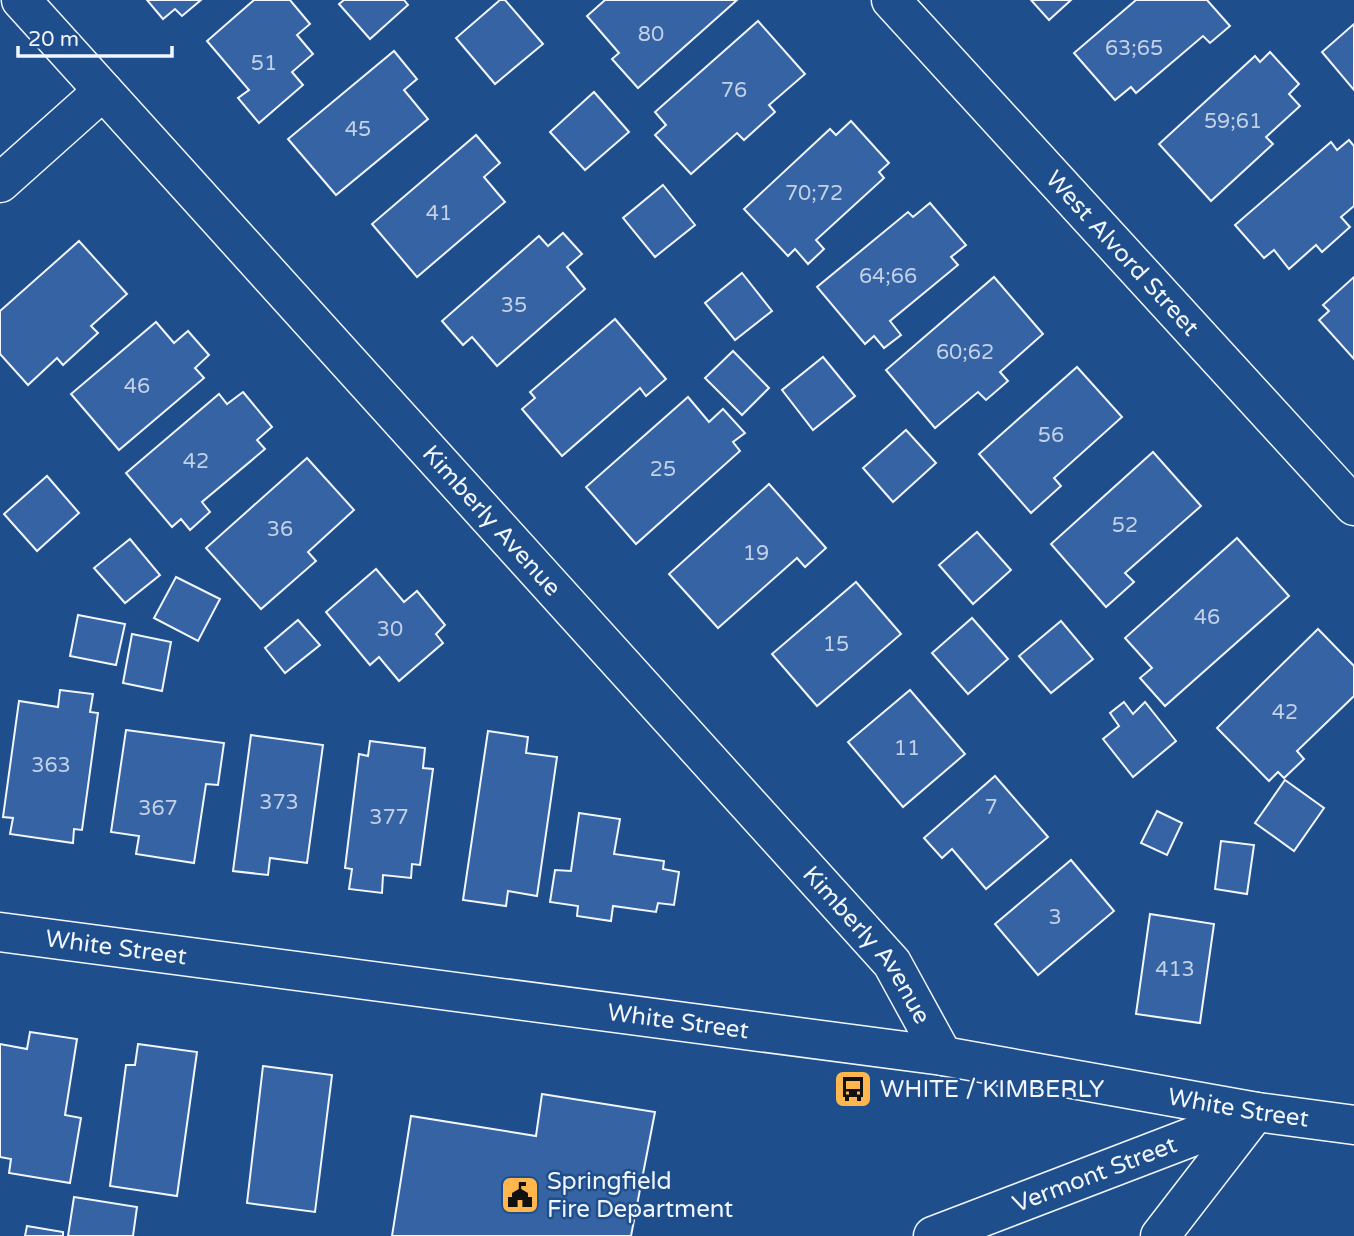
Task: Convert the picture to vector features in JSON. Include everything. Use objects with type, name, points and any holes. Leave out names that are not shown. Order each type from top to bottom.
[{"type":"main road","name":"Kimberly Avenue","points":[[20,0],[892,962],[943,1056]]},
{"type":"main road","name":"West Alvord Street","points":[[891,0],[1354,506]]},
{"type":"main road","points":[[0,183],[103,91]]},
{"type":"main road","name":"White Street","points":[[0,932],[943,1056],[1257,1112],[1354,1125]]},
{"type":"main road","points":[[1160,1236],[1257,1112]]},
{"type":"main road","name":"Vermont Street","points":[[933,1236],[1257,1112]]},
{"type":"building","points":[[147,0],[201,0],[182,16],[175,9],[163,19]]},
{"type":"building","points":[[254,0],[290,0],[310,24],[297,35],[313,54],[292,72],[303,85],[259,123],[238,98],[249,90],[207,41]]},
{"type":"building","points":[[344,0],[404,0],[408,5],[370,39],[339,4]]},
{"type":"building","points":[[500,0],[505,0],[543,44],[495,84],[456,38]]},
{"type":"building","points":[[605,0],[737,0],[638,88],[612,59],[619,53],[587,16]]},
{"type":"building","points":[[1031,0],[1071,0],[1049,20]]},
{"type":"building","points":[[1136,0],[1207,0],[1230,26],[1210,43],[1203,36],[1136,93],[1131,87],[1115,100],[1074,53]]},
{"type":"building","points":[[758,21],[805,74],[769,105],[775,112],[744,140],[737,133],[691,174],[655,135],[666,125],[655,112]]},
{"type":"building","points":[[1354,24],[1354,90],[1322,52]]},
{"type":"building","points":[[394,51],[417,79],[404,90],[428,119],[336,195],[288,139]]},
{"type":"building","points":[[1270,52],[1299,84],[1289,94],[1300,106],[1266,137],[1273,144],[1211,201],[1159,144],[1255,56],[1260,62]]},
{"type":"building","points":[[594,92],[629,132],[585,170],[550,132]]},
{"type":"building","points":[[851,121],[889,163],[879,172],[884,178],[816,240],[824,249],[808,264],[795,249],[788,256],[744,209],[830,129],[836,135]]},
{"type":"building","points":[[476,135],[500,163],[484,177],[505,202],[417,277],[372,224]]},
{"type":"building","points":[[1349,140],[1354,146],[1354,206],[1341,217],[1350,227],[1322,252],[1316,245],[1289,269],[1274,250],[1264,258],[1235,225],[1331,142],[1337,150]]},
{"type":"building","points":[[663,185],[695,225],[655,257],[623,218]]},
{"type":"building","points":[[930,203],[966,245],[951,257],[958,265],[890,321],[901,335],[884,348],[874,336],[865,344],[817,287],[908,212],[913,217]]},
{"type":"building","points":[[563,233],[582,254],[567,267],[585,289],[497,366],[472,337],[463,345],[442,321],[539,236],[548,246]]},
{"type":"building","points":[[79,241],[127,294],[91,326],[98,333],[63,365],[57,358],[28,385],[0,354],[0,311]]},
{"type":"building","points":[[742,273],[772,311],[735,340],[705,303]]},
{"type":"building","points":[[994,277],[1043,334],[1000,372],[1008,381],[986,400],[978,392],[935,428],[886,370]]},
{"type":"building","points":[[1354,277],[1354,359],[1319,320],[1329,311],[1323,305]]},
{"type":"building","points":[[615,319],[666,379],[646,396],[640,388],[562,456],[522,409],[535,398],[530,392]]},
{"type":"building","points":[[156,322],[174,343],[188,331],[209,355],[195,368],[204,378],[119,450],[71,394]]},
{"type":"building","points":[[733,351],[769,388],[742,415],[705,378]]},
{"type":"building","points":[[823,357],[855,396],[813,430],[782,390]]},
{"type":"building","points":[[1077,367],[1122,417],[1054,478],[1061,486],[1031,513],[979,454]]},
{"type":"building","points":[[243,392],[272,427],[257,440],[265,449],[202,502],[210,512],[190,530],[181,519],[172,527],[126,473],[219,394],[227,404]]},
{"type":"building","points":[[688,397],[709,422],[723,409],[745,433],[733,442],[740,451],[636,544],[586,487]]},
{"type":"building","points":[[906,430],[936,463],[893,502],[863,468]]},
{"type":"building","points":[[1153,452],[1201,506],[1125,573],[1134,582],[1106,607],[1051,544]]},
{"type":"building","points":[[307,458],[354,510],[308,552],[316,561],[261,609],[206,548]]},
{"type":"building","points":[[47,476],[79,513],[37,551],[4,514]]},
{"type":"building","points":[[769,484],[826,548],[805,567],[797,558],[718,628],[669,574]]},
{"type":"building","points":[[977,532],[1011,570],[973,604],[939,565]]},
{"type":"building","points":[[1237,538],[1289,596],[1165,706],[1140,678],[1152,668],[1125,638]]},
{"type":"building","points":[[130,539],[160,575],[125,603],[94,568]]},
{"type":"building","points":[[376,569],[404,602],[417,591],[445,625],[436,634],[443,643],[399,681],[379,657],[370,665],[326,612]]},
{"type":"building","points":[[176,577],[220,599],[198,641],[154,618]]},
{"type":"building","points":[[856,582],[901,634],[817,706],[772,654]]},
{"type":"building","points":[[78,615],[125,624],[116,665],[70,656]]},
{"type":"building","points":[[972,618],[1008,659],[968,694],[932,653]]},
{"type":"building","points":[[298,620],[320,645],[285,673],[265,648]]},
{"type":"building","points":[[1061,621],[1093,659],[1051,693],[1019,656]]},
{"type":"building","points":[[1318,629],[1354,666],[1354,696],[1297,751],[1304,759],[1284,778],[1278,772],[1269,781],[1217,728]]},
{"type":"building","points":[[132,634],[171,642],[162,691],[123,683]]},
{"type":"building","points":[[60,690],[93,694],[90,712],[98,713],[82,830],[74,829],[73,843],[10,834],[13,818],[3,817],[19,701],[58,707]]},
{"type":"building","points":[[910,690],[965,754],[903,807],[848,742]]},
{"type":"building","points":[[1124,702],[1133,714],[1145,702],[1176,741],[1133,777],[1103,739],[1119,726],[1110,713]]},
{"type":"building","points":[[126,730],[224,743],[218,785],[206,784],[194,863],[136,854],[139,836],[111,832]]},
{"type":"building","points":[[488,731],[528,737],[526,753],[557,757],[537,896],[508,891],[506,906],[463,900]]},
{"type":"building","points":[[251,735],[323,745],[307,863],[270,858],[268,875],[233,871]]},
{"type":"building","points":[[370,741],[425,748],[423,768],[433,769],[420,865],[412,864],[411,878],[383,875],[382,893],[349,889],[352,869],[345,868],[359,754],[368,756]]},
{"type":"building","points":[[995,776],[1048,837],[986,889],[952,849],[942,858],[924,838]]},
{"type":"building","points":[[1285,780],[1324,808],[1294,851],[1255,823]]},
{"type":"building","points":[[1157,811],[1182,823],[1167,855],[1141,843]]},
{"type":"building","points":[[579,813],[620,819],[614,854],[664,861],[663,869],[679,872],[674,905],[658,903],[656,912],[613,906],[611,921],[577,916],[578,906],[550,902],[555,870],[571,871]]},
{"type":"building","points":[[1221,841],[1254,845],[1247,894],[1215,889]]},
{"type":"building","points":[[1071,860],[1114,911],[1038,975],[995,924]]},
{"type":"building","points":[[1150,914],[1214,924],[1200,1023],[1136,1014]]},
{"type":"building","points":[[30,1032],[77,1039],[65,1115],[81,1118],[70,1183],[9,1173],[11,1159],[0,1157],[0,1044],[27,1049]]},
{"type":"building","points":[[138,1044],[197,1052],[177,1196],[110,1186],[126,1065],[135,1065]]},
{"type":"building","points":[[263,1066],[332,1075],[315,1212],[247,1203]]},
{"type":"building","points":[[542,1094],[655,1112],[631,1236],[392,1236],[411,1116],[536,1136]]},
{"type":"building","points":[[74,1197],[137,1207],[133,1236],[68,1236]]},
{"type":"building","points":[[27,1226],[63,1232],[63,1236],[25,1236]]},
{"type":"place","name":"WHITE / KIMBERLY","points":[[853,1089]]},
{"type":"place","name":"Springfield Fire Department","points":[[520,1195]]}]
